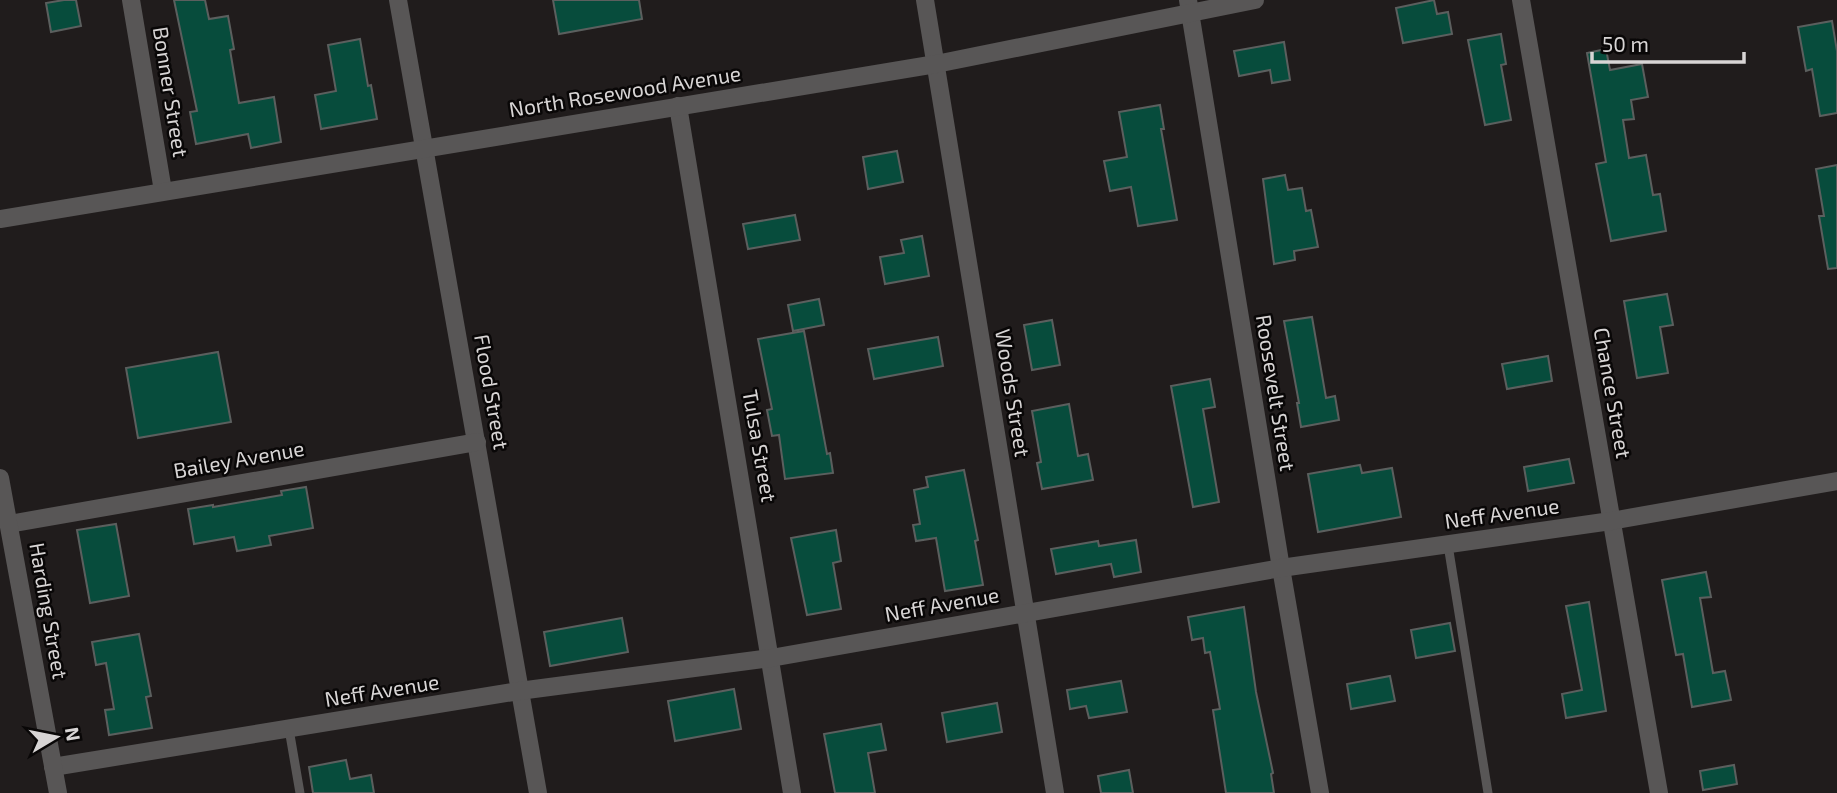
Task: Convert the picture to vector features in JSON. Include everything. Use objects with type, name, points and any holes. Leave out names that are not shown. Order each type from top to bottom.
[{"type":"street","name":"Bonner Street","points":[[131,0],[163,191]]},
{"type":"street","name":"Flood Street","points":[[398,0],[538,793]]},
{"type":"street","name":"Woods Street","points":[[925,0],[1055,793]]},
{"type":"street","name":"North Rosewood Avenue","points":[[0,219],[936,64],[1189,7],[1255,0]]},
{"type":"street","name":"Chance Street","points":[[1521,0],[1659,793]]},
{"type":"street","name":"Roosevelt Street","points":[[1189,7],[1320,793]]},
{"type":"street","name":"Tulsa Street","points":[[678,106],[792,793]]},
{"type":"street","name":"Bailey Avenue","points":[[9,524],[477,442]]},
{"type":"street","name":"Harding Street","points":[[0,478],[2,503],[9,524],[58,793]]},
{"type":"street","name":"Neff Avenue","points":[[53,767],[519,691],[771,658],[1281,569],[1611,521],[1837,481]]},
{"type":"lane","points":[[1448,545],[1488,793]]},
{"type":"lane","points":[[289,729],[300,793]]},
{"type":"building","points":[[76,0],[81,26],[51,32],[46,3]]},
{"type":"building","points":[[174,0],[205,0],[209,19],[228,16],[234,49],[230,50],[239,103],[274,97],[281,142],[251,148],[248,134],[196,144],[190,112],[197,111]]},
{"type":"building","points":[[553,0],[639,0],[642,19],[559,34]]},
{"type":"building","points":[[1434,0],[1437,14],[1448,12],[1452,34],[1403,43],[1396,8]]},
{"type":"building","points":[[1832,21],[1837,51],[1837,113],[1820,116],[1812,69],[1806,71],[1798,27]]},
{"type":"building","points":[[1501,34],[1506,64],[1501,65],[1511,120],[1485,125],[1468,40]]},
{"type":"building","points":[[360,39],[377,119],[321,129],[315,95],[336,91],[328,45]]},
{"type":"building","points":[[1284,42],[1290,80],[1272,83],[1270,70],[1239,76],[1234,51]]},
{"type":"building","points":[[1606,49],[1610,70],[1642,64],[1648,97],[1631,100],[1634,119],[1623,120],[1629,158],[1646,155],[1653,195],[1660,194],[1666,231],[1611,241],[1596,164],[1606,162],[1587,53]]},
{"type":"building","points":[[1160,105],[1164,129],[1161,129],[1177,220],[1138,226],[1131,187],[1110,191],[1104,161],[1127,157],[1119,112]]},
{"type":"building","points":[[897,151],[903,182],[868,189],[863,157]]},
{"type":"building","points":[[1837,165],[1837,268],[1828,269],[1819,216],[1824,216],[1816,169]]},
{"type":"building","points":[[1285,175],[1288,190],[1302,188],[1306,211],[1311,210],[1318,247],[1294,251],[1295,260],[1274,264],[1263,179]]},
{"type":"building","points":[[795,215],[800,240],[748,249],[743,224]]},
{"type":"building","points":[[922,236],[929,276],[885,284],[880,257],[904,253],[901,240]]},
{"type":"building","points":[[1667,294],[1673,325],[1660,327],[1668,373],[1637,378],[1624,301]]},
{"type":"building","points":[[819,299],[824,325],[793,331],[788,305]]},
{"type":"building","points":[[1312,317],[1326,398],[1335,396],[1339,420],[1301,427],[1284,321]]},
{"type":"building","points":[[1052,320],[1060,365],[1032,370],[1024,325]]},
{"type":"building","points":[[804,331],[833,473],[785,479],[779,435],[772,436],[767,410],[772,409],[758,339]]},
{"type":"building","points":[[938,337],[943,366],[874,379],[868,349]]},
{"type":"building","points":[[218,352],[231,422],[138,438],[126,368]]},
{"type":"building","points":[[1548,356],[1552,381],[1507,389],[1502,364]]},
{"type":"building","points":[[1210,379],[1215,407],[1203,409],[1219,502],[1193,507],[1171,386]]},
{"type":"building","points":[[1069,404],[1078,456],[1088,454],[1093,480],[1042,489],[1037,463],[1041,462],[1032,411]]},
{"type":"building","points":[[1569,459],[1574,483],[1528,491],[1524,467]]},
{"type":"building","points":[[1360,465],[1362,473],[1392,468],[1401,517],[1318,532],[1308,474]]},
{"type":"building","points":[[964,470],[978,540],[975,541],[983,585],[945,591],[936,538],[916,541],[913,525],[920,524],[914,490],[928,487],[926,477]]},
{"type":"building","points":[[306,487],[313,528],[269,536],[271,545],[237,551],[234,537],[194,544],[188,509],[282,495],[281,491]]},
{"type":"building","points":[[116,524],[129,596],[90,603],[77,530]]},
{"type":"building","points":[[836,530],[841,561],[833,563],[841,609],[807,615],[791,538]]},
{"type":"building","points":[[1136,540],[1141,572],[1114,577],[1111,564],[1056,574],[1051,549],[1098,541],[1099,546]]},
{"type":"building","points":[[1706,572],[1711,597],[1700,598],[1713,673],[1725,671],[1731,700],[1692,707],[1683,654],[1676,655],[1662,580]]},
{"type":"building","points":[[1589,602],[1606,711],[1566,718],[1562,694],[1582,690],[1566,606]]},
{"type":"building","points":[[1244,607],[1256,692],[1273,773],[1274,793],[1226,793],[1213,710],[1220,709],[1210,652],[1205,653],[1203,638],[1192,640],[1188,617]]},
{"type":"building","points":[[622,618],[628,652],[550,666],[544,632]]},
{"type":"building","points":[[1450,623],[1455,651],[1416,658],[1411,630]]},
{"type":"building","points":[[139,634],[151,696],[146,697],[152,728],[109,735],[105,710],[114,709],[106,663],[96,665],[92,642]]},
{"type":"building","points":[[1390,676],[1395,701],[1351,709],[1347,684]]},
{"type":"building","points":[[1121,681],[1127,712],[1089,718],[1086,706],[1070,709],[1067,690]]},
{"type":"building","points":[[734,689],[741,729],[675,741],[668,701]]},
{"type":"building","points":[[997,703],[1002,732],[947,742],[942,713]]},
{"type":"building","points":[[881,724],[886,750],[868,753],[875,793],[835,793],[824,734]]},
{"type":"building","points":[[346,760],[350,779],[371,775],[374,793],[313,793],[309,767]]},
{"type":"building","points":[[1734,765],[1737,784],[1703,790],[1700,771]]},
{"type":"building","points":[[1129,770],[1133,793],[1101,793],[1098,776]]}]
